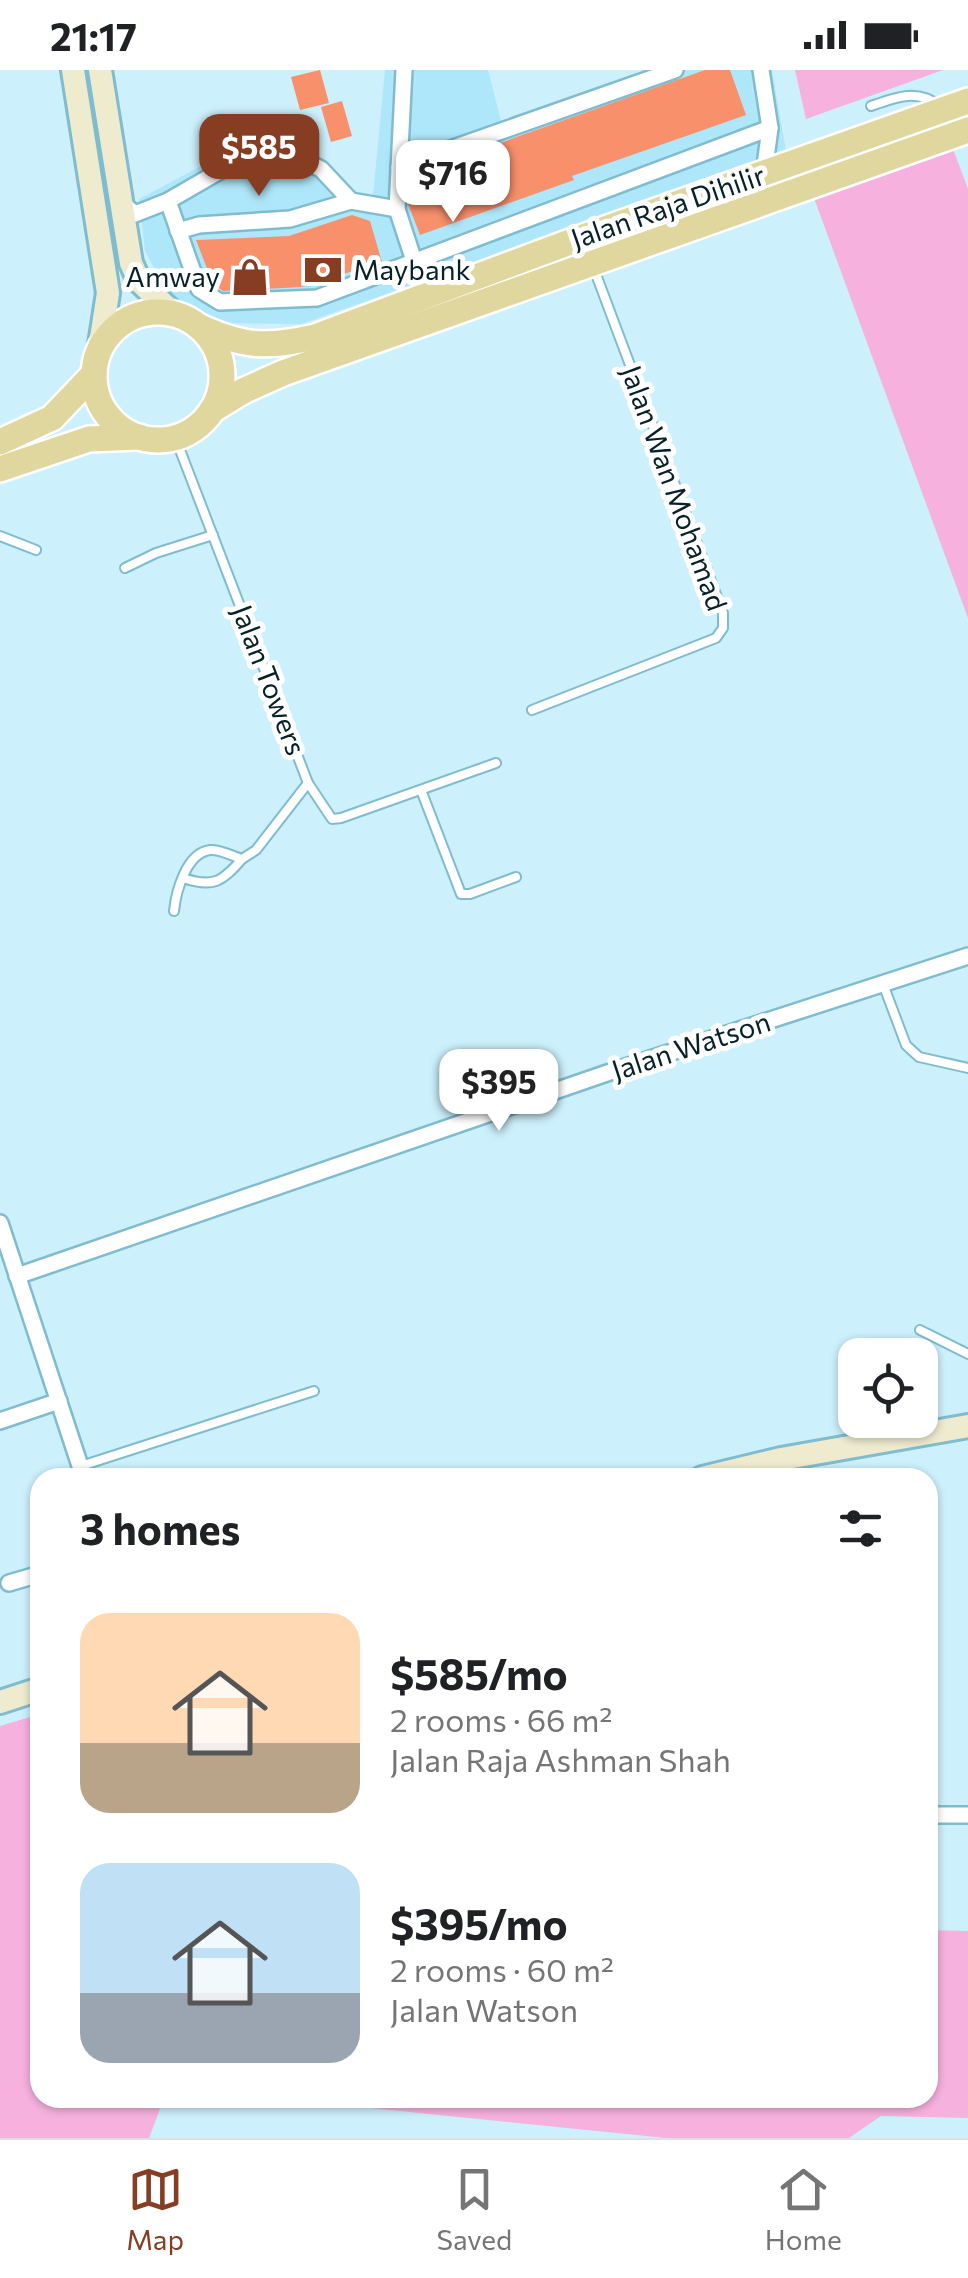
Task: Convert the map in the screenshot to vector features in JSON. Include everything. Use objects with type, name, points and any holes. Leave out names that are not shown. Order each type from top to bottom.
[{"type":"main road","points":[[74,70],[108,293],[96,363],[97,394],[106,413],[121,428],[157,440],[175,437],[202,422],[212,410],[220,393],[219,356],[198,326],[174,314],[139,281],[131,263],[100,70]]},
{"type":"main road","name":"Jalan Raja Dihilir","points":[[198,326],[255,346],[315,337],[956,105]]},
{"type":"main road","points":[[862,139],[906,135],[953,121],[967,131]]},
{"type":"main road","name":"Jalan Raja Dihilir","points":[[212,410],[283,373],[967,131]]},
{"type":"main road","points":[[0,442],[52,418],[96,363],[108,336],[122,323],[156,312],[174,314]]},
{"type":"main road","points":[[0,470],[89,439],[140,436]]},
{"type":"main road","points":[[784,1468],[968,1426]]},
{"type":"main road","points":[[0,1702],[30,1693]]},
{"type":"street","points":[[404,70],[397,209],[415,264],[434,292]]},
{"type":"street","points":[[398,166],[676,70]]},
{"type":"street","points":[[761,70],[770,128],[764,172]]},
{"type":"street","points":[[168,201],[200,289],[220,302],[317,298],[770,128]]},
{"type":"street","points":[[770,128],[790,152],[804,160]]},
{"type":"street","points":[[127,234],[168,201],[268,143],[321,169],[351,201]]},
{"type":"street","points":[[122,203],[135,214],[168,201]]},
{"type":"street","points":[[178,231],[200,225],[290,220],[351,201],[397,209]]},
{"type":"street","name":"Jalan Watson","points":[[18,1276],[613,1071],[968,956]]},
{"type":"street","points":[[0,1223],[82,1468]]},
{"type":"street","points":[[0,1421],[59,1401]]},
{"type":"street","points":[[9,1584],[30,1577]]},
{"type":"street","points":[[938,1814],[968,1815]]},
{"type":"lane","points":[[871,106],[919,94],[956,105]]},
{"type":"lane","name":"Jalan Wan Mohamad","points":[[532,710],[716,638],[723,628],[723,613],[592,265]]},
{"type":"lane","name":"Jalan Towers","points":[[175,437],[308,784],[256,850],[218,881],[208,884],[183,878]]},
{"type":"lane","points":[[124,568],[213,535]]},
{"type":"lane","points":[[0,536],[36,550]]},
{"type":"lane","points":[[308,784],[332,819],[496,763]]},
{"type":"lane","points":[[421,790],[462,894],[516,877]]},
{"type":"lane","points":[[174,911],[192,860],[204,851],[214,850],[242,859]]},
{"type":"lane","points":[[883,984],[906,1046],[919,1057],[968,1068]]},
{"type":"lane","points":[[920,1330],[968,1354]]},
{"type":"lane","points":[[94,1468],[314,1391]]},
{"type":"shaded area","points":[[385,70],[488,70],[501,121],[647,70],[772,70],[786,151],[302,324],[211,323],[166,291],[145,251],[139,199],[265,132],[372,206]]},
{"type":"shaded area","points":[[795,70],[943,70],[806,119]]},
{"type":"shaded area","points":[[953,149],[968,189],[968,618],[814,198]]},
{"type":"shaded area","points":[[30,1717],[30,2108],[160,2108],[149,2138],[0,2138],[0,1726]]},
{"type":"shaded area","points":[[938,1930],[968,1931],[968,2118],[881,2116],[849,2138],[666,2138],[370,2108],[938,2108]]},
{"type":"building","points":[[320,70],[329,103],[300,110],[291,77]]},
{"type":"building","points":[[705,70],[730,70],[746,115],[420,235],[408,204],[410,175]]},
{"type":"building","points":[[342,101],[352,136],[331,142],[321,107]]},
{"type":"building","points":[[352,215],[370,221],[382,262],[302,287],[223,291],[213,284],[196,240],[289,236]]},
{"type":"place","name":"Maybank","points":[[323,270]]},
{"type":"place","name":"Amway","points":[[250,277]]}]
